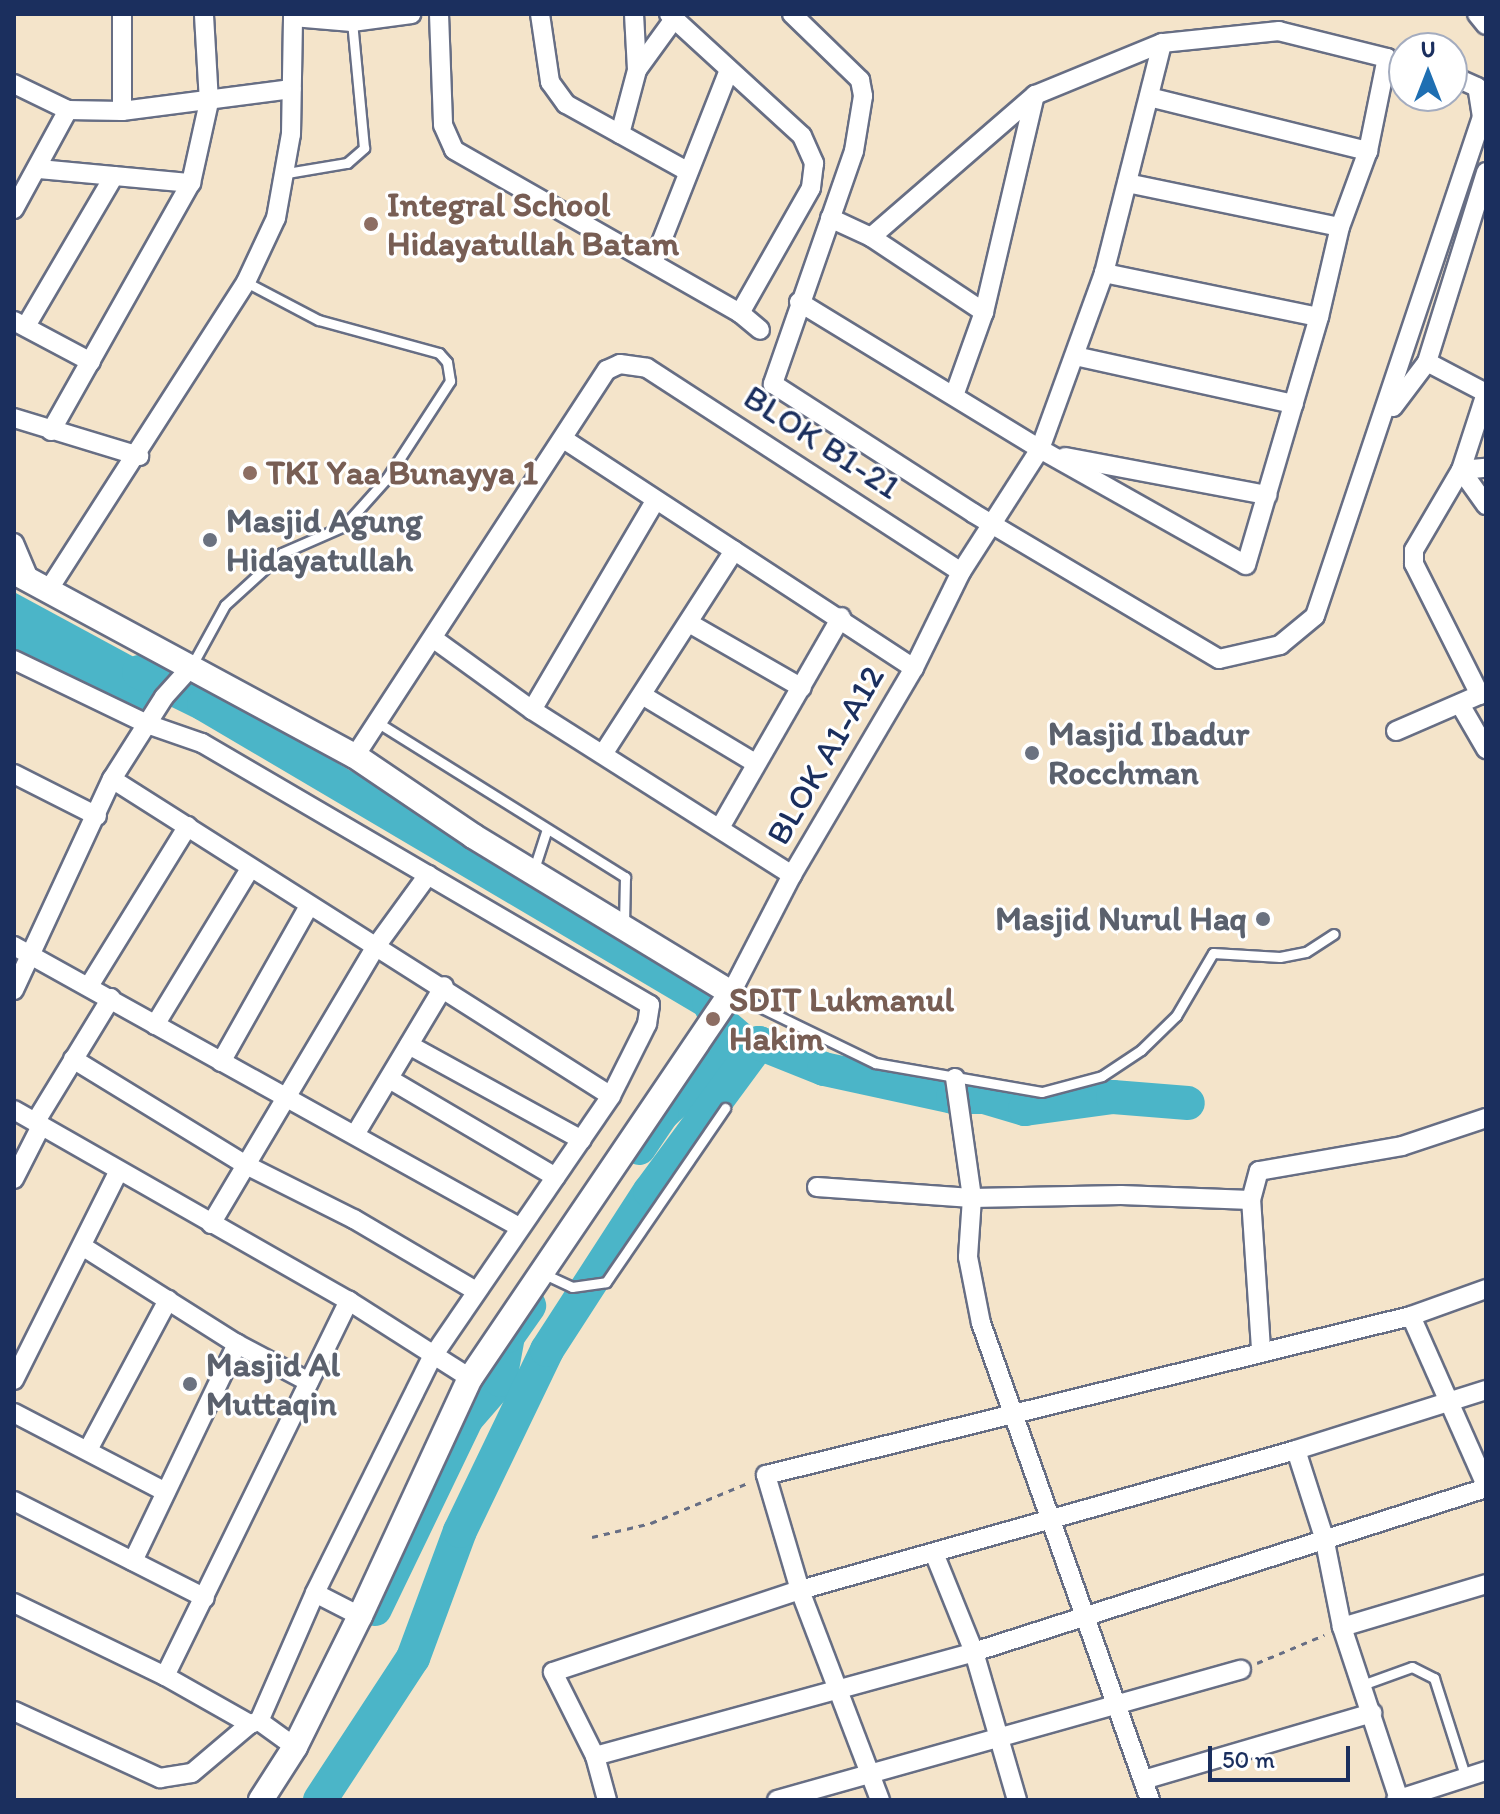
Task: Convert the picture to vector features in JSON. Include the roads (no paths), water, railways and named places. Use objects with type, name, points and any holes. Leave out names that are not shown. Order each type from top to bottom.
[{"type":"street","points":[[122,14],[122,111]]},
{"type":"street","points":[[51,431],[191,183],[209,102],[204,14]]},
{"type":"street","points":[[31,580],[139,456],[246,282],[276,218],[287,173],[293,16],[352,22],[411,14]]},
{"type":"street","points":[[439,14],[443,125],[454,150],[740,313],[760,330]]},
{"type":"street","points":[[540,14],[550,82],[566,104],[687,171]]},
{"type":"street","points":[[620,134],[637,70],[634,14]]},
{"type":"street","points":[[792,14],[860,80],[861,88],[854,151],[773,384],[992,524],[1195,649],[1219,659],[1252,655],[1280,645],[1315,616],[1384,418],[1482,117],[1477,87],[1468,83]]},
{"type":"street","points":[[1477,14],[1486,25]]},
{"type":"street","points":[[637,70],[672,16],[802,136],[814,163],[811,188],[740,313]]},
{"type":"street","points":[[871,237],[1035,95],[1162,43],[1279,31],[1388,57]]},
{"type":"street","name":"BLOK A1-A12","points":[[731,993],[792,875],[914,668],[961,572],[1045,452],[1104,273],[1162,43]]},
{"type":"street","points":[[653,263],[729,70]]},
{"type":"street","points":[[14,84],[68,110],[122,111],[292,89]]},
{"type":"street","points":[[799,302],[955,393],[1045,452],[1246,565],[1319,317],[1340,227],[1388,85]]},
{"type":"street","points":[[955,393],[984,312],[1035,95]]},
{"type":"street","points":[[1149,97],[1368,151]]},
{"type":"street","points":[[14,209],[39,169],[68,110]]},
{"type":"street","points":[[39,169],[191,183]]},
{"type":"street","points":[[1384,418],[1427,362],[1486,172]]},
{"type":"street","points":[[91,362],[20,323],[114,176]]},
{"type":"street","points":[[1127,183],[1340,227]]},
{"type":"street","points":[[830,218],[871,237],[984,312]]},
{"type":"street","points":[[1104,273],[1319,317]]},
{"type":"street","points":[[1075,356],[1294,404]]},
{"type":"street","points":[[1396,731],[1461,706],[1483,694],[1414,564],[1414,550],[1461,470],[1486,393],[1427,362]]},
{"type":"street","name":"BLOK B1-21","points":[[565,440],[607,370],[633,364],[647,368],[961,572]]},
{"type":"street","points":[[14,418],[139,456]]},
{"type":"street","points":[[355,756],[380,724],[565,440],[655,501],[841,617],[914,668]]},
{"type":"street","points":[[1045,452],[1267,495]]},
{"type":"street","points":[[1461,470],[1486,468]]},
{"type":"street","points":[[1461,470],[1486,505]]},
{"type":"street","points":[[532,710],[655,501]]},
{"type":"street","points":[[14,543],[31,580],[188,671],[355,756],[533,873],[731,993],[539,1272],[464,1374],[295,1747],[261,1800]]},
{"type":"street","points":[[603,754],[734,551]]},
{"type":"street","points":[[721,826],[841,617]]},
{"type":"street","points":[[689,623],[802,688]]},
{"type":"street","points":[[434,639],[532,710],[721,826],[792,875]]},
{"type":"street","points":[[14,660],[147,724],[202,743],[648,1000],[647,1024],[611,1096],[476,1291],[435,1358],[255,1723],[192,1773],[160,1778],[14,1711]]},
{"type":"street","points":[[14,990],[34,955],[112,779],[164,697],[188,671]]},
{"type":"street","points":[[642,695],[755,763]]},
{"type":"street","points":[[1461,706],[1486,749]]},
{"type":"street","points":[[14,774],[97,816]]},
{"type":"street","points":[[112,779],[374,949],[444,986],[611,1096]]},
{"type":"street","points":[[89,986],[188,826]]},
{"type":"street","points":[[155,1025],[250,869]]},
{"type":"street","points":[[211,1224],[374,949],[428,875]]},
{"type":"street","points":[[221,1062],[309,906]]},
{"type":"street","points":[[14,946],[221,1062],[356,1133],[519,1227]]},
{"type":"street","points":[[356,1133],[391,1080],[444,986]]},
{"type":"street","points":[[14,1179],[38,1124],[111,998]]},
{"type":"street","points":[[409,1045],[582,1140]]},
{"type":"street","points":[[73,1059],[246,1165],[354,1219],[476,1291]]},
{"type":"street","points":[[391,1080],[556,1177]]},
{"type":"street","points":[[955,1084],[956,1111],[972,1198],[968,1257],[981,1323],[1011,1413],[1088,1617],[1115,1705],[1150,1800]]},
{"type":"street","points":[[14,1110],[349,1301],[464,1374]]},
{"type":"street","points":[[1261,1349],[1251,1200],[1259,1171],[1402,1146],[1486,1118]]},
{"type":"street","points":[[14,1380],[118,1172]]},
{"type":"street","points":[[817,1187],[972,1198],[1121,1195],[1251,1200]]},
{"type":"street","points":[[82,1246],[237,1344],[309,1382]]},
{"type":"street","points":[[880,1800],[840,1688],[800,1590],[766,1475],[1261,1349],[1411,1316],[1486,1289]]},
{"type":"street","points":[[89,1448],[168,1300]]},
{"type":"street","points":[[165,1676],[349,1301]]},
{"type":"street","points":[[595,1756],[974,1652],[1212,1579],[1324,1537],[1486,1487],[1454,1403],[1411,1316]]},
{"type":"street","points":[[133,1561],[237,1344]]},
{"type":"street","points":[[607,1800],[595,1756],[553,1672],[800,1590],[1052,1516],[1296,1450],[1454,1403],[1486,1390]]},
{"type":"street","points":[[14,1413],[89,1448],[166,1492]]},
{"type":"street","points":[[1296,1450],[1324,1537],[1342,1627],[1372,1713],[1397,1800],[1436,1793],[1486,1771]]},
{"type":"street","points":[[14,1501],[205,1598]]},
{"type":"street","points":[[934,1553],[974,1652],[1017,1800]]},
{"type":"street","points":[[1342,1627],[1486,1584]]},
{"type":"street","points":[[319,1595],[354,1613]]},
{"type":"street","points":[[14,1603],[165,1676],[295,1747]]},
{"type":"street","points":[[777,1800],[1241,1670]]},
{"type":"street","points":[[1143,1780],[1372,1713]]},
{"type":"lane","points":[[287,173],[347,163],[364,148],[352,22]]},
{"type":"lane","points":[[188,671],[225,605],[282,553],[344,526],[387,478],[450,381],[447,362],[439,353],[318,320],[246,282]]},
{"type":"lane","points":[[380,724],[625,877],[623,927]]},
{"type":"lane","points":[[533,873],[547,829]]},
{"type":"lane","points":[[731,993],[875,1063],[955,1084],[1042,1092],[1102,1076],[1141,1050],[1176,1016],[1213,953],[1280,957],[1306,952],[1334,934]]},
{"type":"lane","points":[[539,1272],[572,1287],[606,1282],[725,1108]]},
{"type":"lane","points":[[1362,1685],[1412,1667],[1434,1678],[1466,1778]]},
{"type":"water","points":[[14,592],[182,683],[159,718],[14,651]]},
{"type":"waterway","points":[[139,672],[204,704],[709,1002],[716,1018],[741,1040],[662,1114],[639,1148]]},
{"type":"waterway","points":[[320,1800],[413,1658],[460,1531],[547,1350],[650,1191],[759,1043],[824,1069],[953,1097],[984,1097],[1025,1109],[1113,1097],[1188,1103]]},
{"type":"waterway","points":[[375,1609],[467,1418],[500,1380],[508,1336],[529,1306]]},
{"type":"place","name":"Integral School Hidayatullah Batam","points":[[371,224]]},
{"type":"place","name":"TKI Yaa Bunayya 1","points":[[250,473]]},
{"type":"place","name":"Masjid Agung Hidayatullah","points":[[210,540]]},
{"type":"place","name":"Masjid Ibadur Rocchman","points":[[1032,753]]},
{"type":"place","name":"Masjid Nurul Haq","points":[[1263,919]]},
{"type":"place","name":"SDIT Lukmanul Hakim","points":[[713,1019]]},
{"type":"place","name":"Masjid Al Muttaqin","points":[[190,1384]]}]
